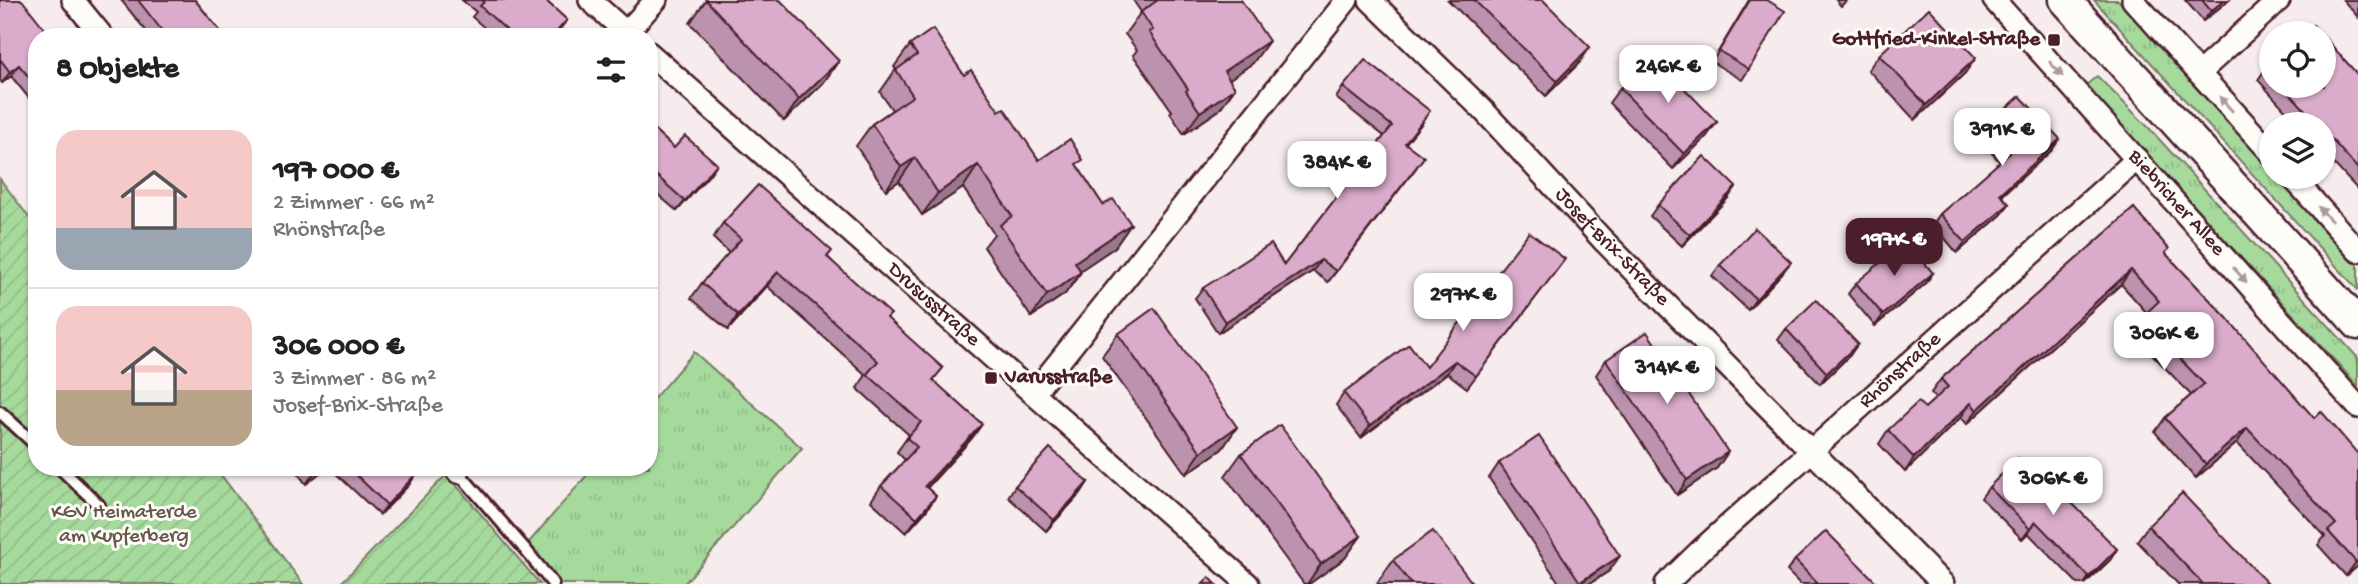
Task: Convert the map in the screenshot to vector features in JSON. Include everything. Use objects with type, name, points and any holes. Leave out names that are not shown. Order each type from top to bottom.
[{"type":"main road","points":[[2065,0],[2358,324]]},
{"type":"street","points":[[73,0],[96,28]]},
{"type":"street","points":[[590,0],[619,28]]},
{"type":"street","points":[[632,28],[656,0]]},
{"type":"street","points":[[1034,393],[1347,0]]},
{"type":"street","name":"Josef-Brix-Straße","points":[[1370,0],[1483,110],[1602,239],[1943,584]]},
{"type":"street","name":"Biebricher Allee","points":[[1994,0],[2358,407]]},
{"type":"street","points":[[2133,0],[2259,141]]},
{"type":"street","points":[[2199,74],[2279,0]]},
{"type":"street","name":"Drususstraße","points":[[658,61],[1248,584]]},
{"type":"street","name":"Rhönstraße","points":[[1666,584],[2137,159]]},
{"type":"street","points":[[2302,189],[2358,251]]},
{"type":"lane","points":[[0,412],[28,438]]},
{"type":"lane","points":[[68,476],[99,505]]},
{"type":"lane","points":[[462,476],[553,584]]},
{"type":"green space","points":[[2094,0],[2118,0],[2253,147],[2259,154],[2259,181]]},
{"type":"green space","points":[[2097,76],[2148,127],[2358,358],[2358,386],[2085,86]]},
{"type":"green space","name":"KGV Heimaterde am Kupferberg","points":[[0,179],[28,216],[28,476],[222,476],[303,584],[0,584]]},
{"type":"green space","points":[[2266,189],[2290,189],[2358,264],[2358,290]]},
{"type":"green space","points":[[694,352],[802,448],[684,584],[551,584],[524,548],[586,476],[658,476],[658,394]]},
{"type":"green space","points":[[445,476],[449,476],[540,584],[340,584]]},
{"type":"building","points":[[0,0],[22,0],[44,28],[28,28],[28,76],[19,65],[10,72],[0,59]]},
{"type":"building","points":[[138,0],[195,0],[218,28],[160,28]]},
{"type":"building","points":[[482,0],[545,0],[567,20],[560,28],[504,28],[480,6],[484,2]]},
{"type":"building","points":[[706,0],[780,0],[839,61],[799,99]]},
{"type":"building","points":[[1158,0],[1241,0],[1269,41],[1224,71],[1235,88],[1200,112],[1186,91],[1188,89],[1149,32],[1153,30],[1141,12]]},
{"type":"building","points":[[1474,0],[1543,0],[1590,47],[1557,81]]},
{"type":"building","points":[[1750,0],[1767,0],[1785,11],[1749,69],[1719,51]]},
{"type":"building","points":[[2202,0],[2224,0],[2211,11]]},
{"type":"building","points":[[1929,8],[1976,58],[1926,105],[1879,55]]},
{"type":"building","points":[[933,29],[964,75],[971,70],[999,111],[1004,108],[1039,160],[1070,139],[1083,160],[1076,164],[1103,205],[1113,199],[1131,224],[1075,262],[1081,272],[1047,295],[1000,225],[1012,216],[978,165],[938,193],[915,158],[901,167],[872,124],[913,96],[896,70],[917,55],[910,45]]},
{"type":"building","points":[[2336,50],[2358,75],[2358,169],[2336,144],[2336,112],[2307,112],[2294,98],[2336,98]]},
{"type":"building","points":[[1653,56],[1717,122],[1684,154],[1620,88]]},
{"type":"building","points":[[1365,60],[1430,111],[1405,143],[1424,157],[1336,271],[1321,260],[1225,322],[1203,288],[1271,244],[1284,265],[1392,126],[1343,87]]},
{"type":"building","points":[[2020,96],[2060,139],[2000,194],[2009,204],[1965,242],[1940,214],[2010,153],[1986,127]]},
{"type":"building","points":[[658,133],[674,148],[685,136],[717,164],[685,201],[658,177]]},
{"type":"building","points":[[1704,156],[1736,187],[1690,235],[1658,205]]},
{"type":"building","points":[[758,185],[832,251],[827,257],[891,314],[887,318],[943,368],[933,380],[982,424],[925,486],[936,496],[917,518],[881,486],[917,447],[907,438],[921,422],[867,374],[878,361],[778,272],[738,315],[702,283],[741,239],[723,223]]},
{"type":"building","points":[[2134,208],[2169,249],[2165,253],[2227,318],[2314,418],[2321,411],[2358,454],[2358,561],[2356,562],[2328,531],[2336,524],[2247,428],[2206,464],[2165,418],[2204,384],[2141,318],[2159,301],[2131,270],[1977,410],[1971,403],[1914,458],[1888,430],[1918,402],[1925,408],[1948,387],[1941,379]]},
{"type":"building","points":[[1755,228],[1791,262],[1756,299],[1720,265]]},
{"type":"building","points":[[1529,232],[1565,259],[1476,376],[1455,361],[1370,426],[1344,393],[1409,344],[1426,367]]},
{"type":"building","points":[[1906,241],[1933,273],[1883,315],[1856,283]]},
{"type":"building","points":[[1816,300],[1858,344],[1827,373],[1786,329]]},
{"type":"building","points":[[1154,308],[1237,427],[1201,452],[1118,334]]},
{"type":"building","points":[[1647,332],[1728,452],[1687,480],[1606,360]]},
{"type":"building","points":[[1280,425],[1361,536],[1321,564],[1241,454]]},
{"type":"building","points":[[1539,436],[1620,556],[1580,582],[1499,463]]},
{"type":"building","points":[[1050,448],[1088,482],[1054,520],[1015,486]]},
{"type":"building","points":[[2018,458],[2060,501],[2065,496],[2117,549],[2089,577],[2036,522],[2030,529],[1989,487]]},
{"type":"building","points":[[357,476],[414,476],[387,505]]},
{"type":"building","points":[[2182,493],[2268,584],[2203,584],[2148,526]]},
{"type":"building","points":[[1433,531],[1473,584],[1411,584],[1393,560]]},
{"type":"building","points":[[1826,531],[1878,584],[1818,584],[1795,560]]},
{"type":"building","points":[[1209,577],[1216,584],[1203,584]]},
{"type":"place","name":"Gottfried-Kinkel-Straße","points":[[2054,40]]},
{"type":"place","name":"Varusstraße","points":[[991,378]]}]
